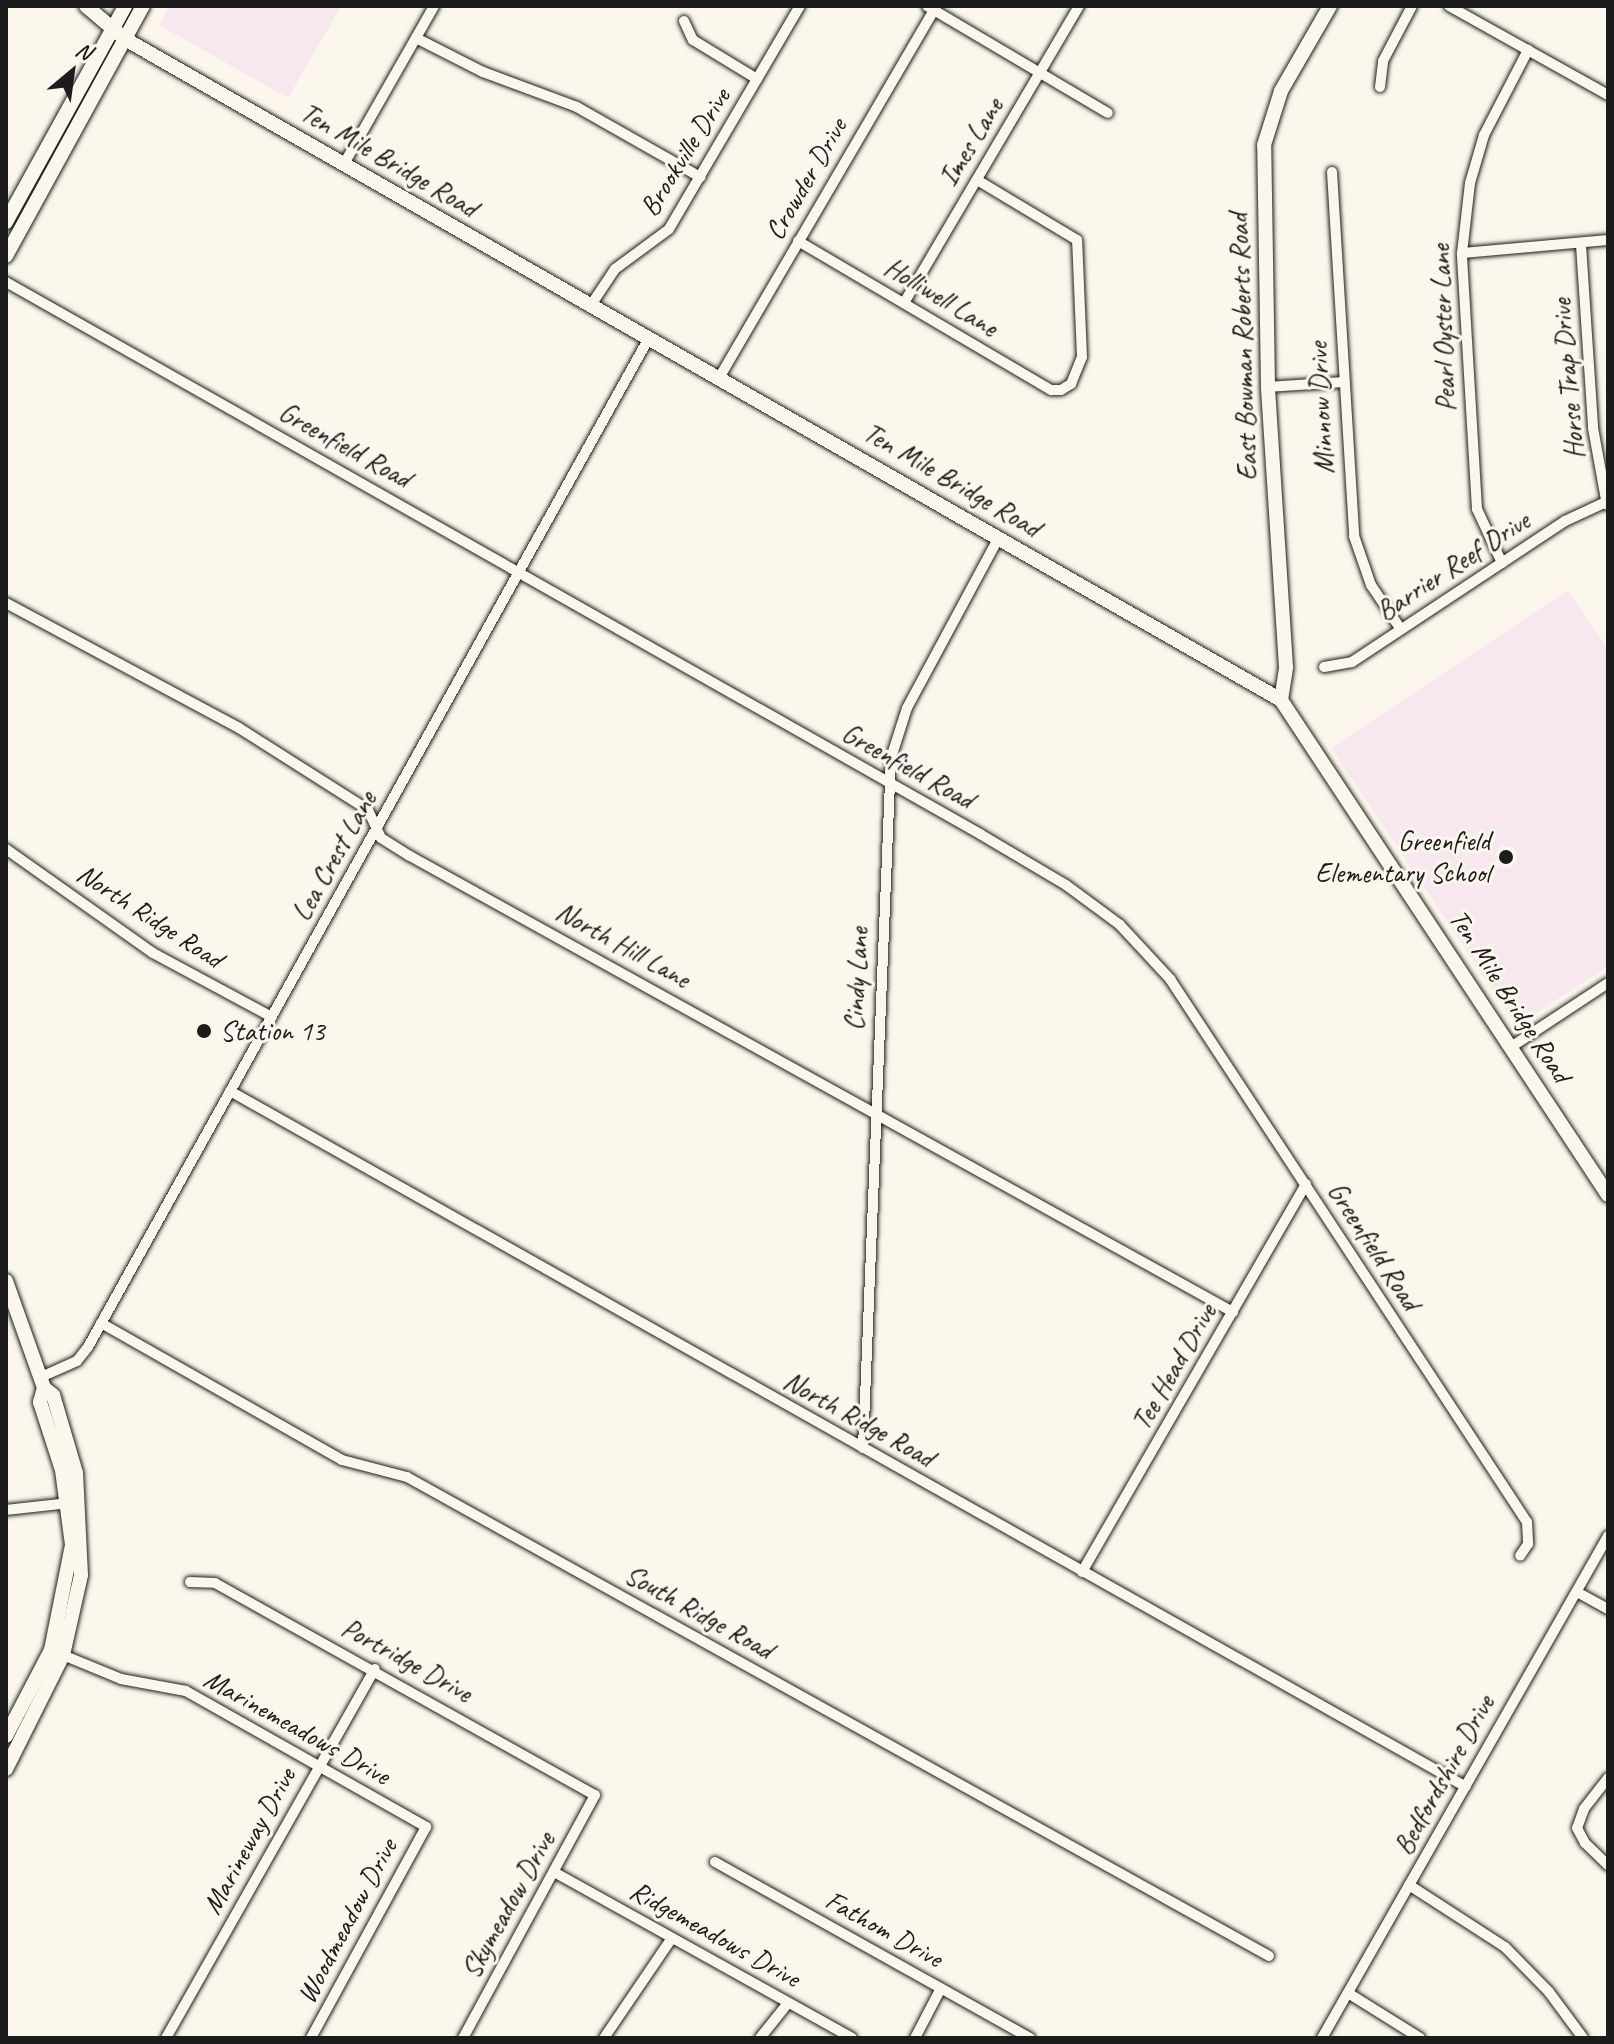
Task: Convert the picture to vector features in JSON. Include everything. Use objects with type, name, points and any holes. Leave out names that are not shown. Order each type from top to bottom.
[{"type":"street","name":"Ten Mile Bridge Road","points":[[86,6],[125,39],[1281,700],[1608,1195]]},
{"type":"street","points":[[6,222],[125,6]]},
{"type":"street","points":[[6,256],[143,6]]},
{"type":"street","points":[[344,164],[434,6]]},
{"type":"street","name":"Brookville Drive","points":[[591,305],[615,269],[669,229],[800,6]]},
{"type":"street","name":"Imes Lane","points":[[904,303],[1079,6]]},
{"type":"street","name":"East Bowman Roberts Road","points":[[1281,700],[1286,667],[1268,387],[1264,145],[1281,91],[1330,6]]},
{"type":"street","points":[[1380,87],[1383,61],[1412,6]]},
{"type":"street","points":[[1449,6],[1608,95]]},
{"type":"street","points":[[932,7],[1108,113]]},
{"type":"street","name":"Crowder Drive","points":[[719,378],[932,7]]},
{"type":"street","points":[[684,21],[693,40],[757,79]]},
{"type":"street","points":[[416,38],[483,72],[577,107],[700,177]]},
{"type":"street","name":"Pearl Oyster Lane","points":[[1502,563],[1477,509],[1462,253],[1470,183],[1484,135],[1528,50]]},
{"type":"street","name":"Minnow Drive","points":[[1332,172],[1343,382],[1357,552],[1371,585],[1400,628]]},
{"type":"street","name":"Holliwell Lane","points":[[798,241],[1051,390],[1061,390],[1071,384],[1082,357],[1077,240],[977,180]]},
{"type":"street","points":[[1462,253],[1581,245],[1608,240]]},
{"type":"street","name":"Horse Trap Drive","points":[[1581,245],[1593,428],[1607,503]]},
{"type":"street","name":"Greenfield Road","points":[[6,282],[521,571],[1066,885],[1120,925],[1170,979],[1527,1522],[1528,1544],[1520,1556]]},
{"type":"street","name":"Lea Crest Lane","points":[[42,1383],[77,1361],[101,1323],[649,338]]},
{"type":"street","points":[[1268,387],[1343,382]]},
{"type":"street","name":"Barrier Reef Drive","points":[[1324,667],[1344,667],[1565,521],[1607,503]]},
{"type":"street","name":"Cindy Lane","points":[[863,1448],[874,1113],[891,758],[907,708],[999,537]]},
{"type":"street","name":"North Hill Lane","points":[[6,603],[239,728],[368,810],[381,838],[410,856],[1233,1312]]},
{"type":"street","name":"North Ridge Road","points":[[6,849],[142,946],[272,1017]]},
{"type":"street","points":[[1511,1047],[1608,983]]},
{"type":"street","name":"North Ridge Road","points":[[230,1091],[1466,1787]]},
{"type":"street","name":"Tee Head Drive","points":[[1082,1572],[1306,1184]]},
{"type":"street","points":[[6,1281],[42,1383],[53,1395],[66,1435],[80,1502],[81,1575],[57,1652],[6,1769]]},
{"type":"street","name":"South Ridge Road","points":[[101,1323],[342,1460],[407,1477],[1269,1956]]},
{"type":"street","points":[[6,1736],[57,1652],[72,1545],[69,1503],[40,1402],[42,1383]]},
{"type":"street","points":[[6,1510],[69,1503]]},
{"type":"street","name":"Bedfordshire Drive","points":[[1322,2038],[1608,1536]]},
{"type":"street","name":"Portridge Drive","points":[[190,1582],[215,1583],[375,1669],[595,1795]]},
{"type":"street","points":[[1577,1592],[1608,1609]]},
{"type":"street","name":"Marinemeadows Drive","points":[[57,1652],[121,1679],[186,1691],[426,1827]]},
{"type":"street","name":"Marineway Drive","points":[[166,2038],[375,1669]]},
{"type":"street","points":[[1608,1778],[1577,1828],[1608,1865]]},
{"type":"street","name":"Skymeadow Drive","points":[[463,2038],[595,1795]]},
{"type":"street","name":"Woodmeadow Drive","points":[[311,2038],[426,1827]]},
{"type":"street","name":"Fathom Drive","points":[[715,1862],[1030,2038]]},
{"type":"street","name":"Ridgemeadows Drive","points":[[554,1872],[852,2038]]},
{"type":"street","points":[[1409,1885],[1505,1947],[1549,1992],[1583,2038]]},
{"type":"street","points":[[604,2038],[672,1938]]},
{"type":"street","points":[[915,2038],[941,1988]]},
{"type":"street","points":[[1348,1993],[1420,2038]]},
{"type":"street","points":[[760,2038],[788,2003]]},
{"type":"shaded area","points":[[170,6],[341,6],[288,98],[159,25]]},
{"type":"shaded area","name":"Greenfield Elementary School","points":[[1568,590],[1608,650],[1608,966],[1517,1026],[1331,748]]},
{"type":"place","name":"Greenfield Elementary School","points":[[1506,857]]},
{"type":"place","name":"Station 13","points":[[204,1031]]}]
